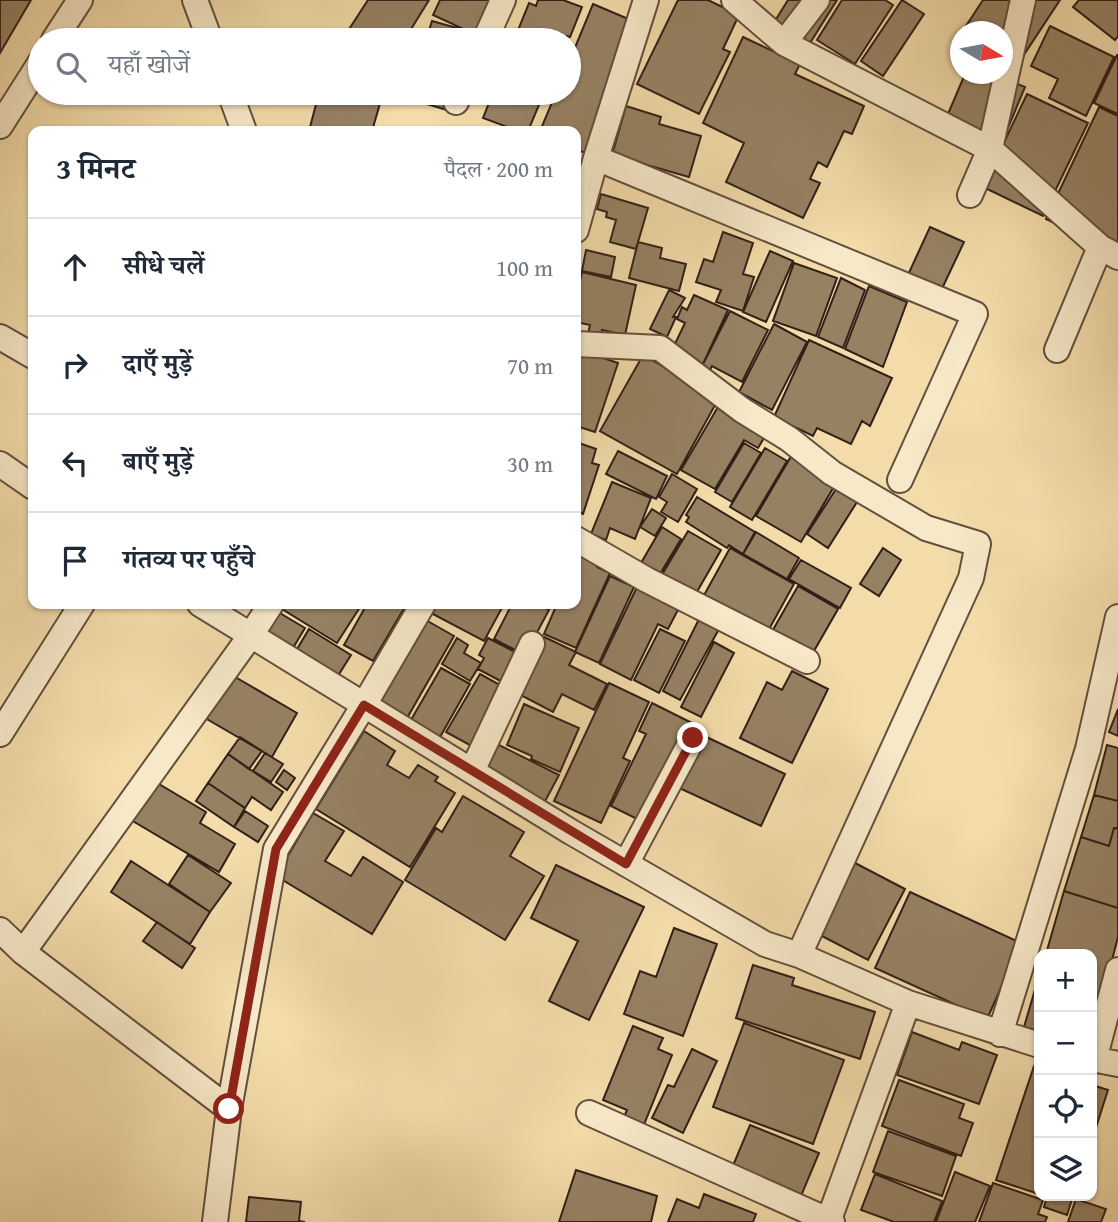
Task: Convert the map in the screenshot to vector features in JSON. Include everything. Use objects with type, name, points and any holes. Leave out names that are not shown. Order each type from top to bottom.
[{"type":"street","points":[[62,28],[80,0]]},
{"type":"street","points":[[195,0],[206,28]]},
{"type":"street","points":[[490,28],[503,0]]},
{"type":"street","points":[[581,212],[646,0]]},
{"type":"street","points":[[734,0],[783,43],[990,149],[1109,252],[1057,350]]},
{"type":"street","points":[[783,43],[817,0]]},
{"type":"street","points":[[970,195],[990,149],[1023,0]]},
{"type":"street","points":[[0,126],[28,82]]},
{"type":"street","points":[[234,105],[242,126]]},
{"type":"street","points":[[596,158],[975,314],[900,480]]},
{"type":"street","points":[[0,337],[28,353]]},
{"type":"street","points":[[581,344],[660,348],[742,410],[789,439],[832,473],[926,528],[978,544],[971,578],[799,955]]},
{"type":"street","points":[[0,464],[28,484]]},
{"type":"street","points":[[581,542],[647,580],[807,662]]},
{"type":"street","points":[[0,734],[79,609]]},
{"type":"street","points":[[208,609],[626,864],[765,944],[799,955],[908,1003],[1034,1044]]},
{"type":"street","points":[[23,953],[268,609]]},
{"type":"street","points":[[215,1222],[229,1109],[276,849],[419,609]]},
{"type":"street","points":[[1000,1034],[1088,749],[1118,617]]},
{"type":"street","points":[[472,771],[532,644]]},
{"type":"street","points":[[626,864],[693,738]]},
{"type":"street","points":[[0,930],[23,953],[229,1109]]},
{"type":"street","points":[[1101,1061],[1118,970]]},
{"type":"street","points":[[589,1113],[829,1221],[908,1003]]},
{"type":"building","points":[[0,0],[31,0],[0,53]]},
{"type":"building","points":[[368,0],[429,0],[412,28],[350,28]]},
{"type":"building","points":[[440,0],[490,1],[477,28],[461,28],[433,15]]},
{"type":"building","points":[[538,0],[563,0],[582,7],[574,28],[519,28],[529,3],[536,6]]},
{"type":"building","points":[[678,0],[708,0],[739,15],[723,49],[730,52],[699,114],[637,84]]},
{"type":"building","points":[[788,0],[837,0],[810,43],[775,21]]},
{"type":"building","points":[[842,0],[885,0],[893,5],[855,64],[817,40]]},
{"type":"building","points":[[902,0],[924,14],[883,76],[861,61]]},
{"type":"building","points":[[983,0],[1060,0],[1013,71],[1013,21],[969,21]]},
{"type":"building","points":[[1079,0],[1118,0],[1118,36],[1115,40],[1073,7]]},
{"type":"building","points":[[593,4],[638,23],[585,153],[581,151],[581,126],[542,126],[551,105],[581,105],[581,33]]},
{"type":"building","points":[[432,21],[457,28],[430,28]]},
{"type":"building","points":[[1050,26],[1114,57],[1086,116],[1049,98],[1058,79],[1031,66]]},
{"type":"building","points":[[743,37],[800,64],[795,74],[864,106],[852,134],[844,131],[827,167],[818,162],[810,179],[820,183],[803,218],[726,182],[744,143],[703,123]]},
{"type":"building","points":[[1118,55],[1118,114],[1094,103]]},
{"type":"building","points":[[1013,82],[1025,87],[1001,145],[945,121],[961,84]]},
{"type":"building","points":[[1027,94],[1088,123],[1043,216],[983,187]]},
{"type":"building","points":[[316,105],[380,105],[373,126],[310,126]]},
{"type":"building","points":[[430,105],[449,105],[447,110]]},
{"type":"building","points":[[488,105],[539,105],[530,126],[505,126],[483,118]]},
{"type":"building","points":[[626,106],[661,117],[659,124],[701,136],[689,177],[612,155]]},
{"type":"building","points":[[1099,107],[1118,116],[1118,254],[1046,219]]},
{"type":"building","points":[[601,194],[648,208],[636,249],[610,242],[616,220],[606,217],[607,212],[597,209]]},
{"type":"building","points":[[930,227],[964,242],[940,293],[907,277]]},
{"type":"building","points":[[723,232],[753,243],[743,274],[754,277],[743,311],[716,302],[721,290],[696,282],[704,259],[713,262]]},
{"type":"building","points":[[638,242],[662,248],[660,258],[686,264],[679,291],[629,278]]},
{"type":"building","points":[[586,250],[615,257],[611,277],[582,271]]},
{"type":"building","points":[[770,251],[793,261],[766,322],[743,312]]},
{"type":"building","points":[[794,263],[837,278],[816,336],[773,321]]},
{"type":"building","points":[[582,272],[636,285],[625,335],[602,330],[601,336],[588,333],[590,325],[581,323]]},
{"type":"building","points":[[841,278],[865,290],[843,348],[818,337]]},
{"type":"building","points":[[869,286],[907,302],[883,367],[845,349]]},
{"type":"building","points":[[669,290],[685,298],[673,317],[676,317],[667,337],[650,329]]},
{"type":"building","points":[[694,295],[728,310],[703,364],[672,350],[685,323],[677,319],[682,307],[687,310]]},
{"type":"building","points":[[730,311],[768,330],[742,382],[712,366],[709,372],[701,368]]},
{"type":"building","points":[[774,324],[807,342],[772,410],[739,392]]},
{"type":"building","points":[[809,340],[892,378],[870,426],[862,421],[851,444],[817,428],[813,436],[774,417]]},
{"type":"building","points":[[581,351],[618,363],[595,432],[581,428]]},
{"type":"building","points":[[643,355],[719,398],[677,474],[600,431]]},
{"type":"building","points":[[719,405],[767,433],[758,448],[744,440],[715,489],[681,470]]},
{"type":"building","points":[[744,443],[761,453],[732,502],[715,492]]},
{"type":"building","points":[[581,444],[596,449],[592,463],[599,465],[583,514]]},
{"type":"building","points":[[765,448],[787,461],[752,520],[730,507]]},
{"type":"building","points":[[618,451],[667,476],[656,499],[606,474]]},
{"type":"building","points":[[793,453],[838,480],[801,542],[756,516]]},
{"type":"building","points":[[672,474],[697,489],[678,522],[661,512],[667,502],[659,497]]},
{"type":"building","points":[[612,482],[651,498],[635,539],[610,528],[606,540],[591,534]]},
{"type":"building","points":[[836,489],[857,502],[828,548],[807,534]]},
{"type":"building","points":[[697,497],[755,532],[743,554],[729,545],[727,548],[686,522],[689,517],[686,515]]},
{"type":"building","points":[[652,509],[666,518],[655,536],[640,527]]},
{"type":"building","points":[[662,527],[681,539],[660,574],[641,563]]},
{"type":"building","points":[[688,531],[721,550],[694,597],[660,578]]},
{"type":"building","points":[[756,532],[799,558],[787,579],[743,554]]},
{"type":"building","points":[[730,548],[794,584],[767,633],[703,597]]},
{"type":"building","points":[[883,548],[901,560],[879,596],[860,584]]},
{"type":"building","points":[[581,550],[600,559],[597,567],[610,573],[576,648],[544,634],[555,609],[581,609]]},
{"type":"building","points":[[801,560],[851,588],[840,608],[789,579]]},
{"type":"building","points":[[610,576],[634,587],[599,663],[575,652]]},
{"type":"building","points":[[798,586],[838,609],[810,658],[770,635]]},
{"type":"building","points":[[637,587],[680,606],[668,629],[658,624],[631,680],[600,664]]},
{"type":"building","points":[[273,609],[305,628],[290,653],[258,634]]},
{"type":"building","points":[[282,609],[359,609],[337,643]]},
{"type":"building","points":[[364,609],[404,609],[373,661],[344,645]]},
{"type":"building","points":[[433,609],[501,609],[484,641],[431,613]]},
{"type":"building","points":[[509,609],[549,610],[525,655],[494,639]]},
{"type":"building","points":[[424,619],[454,636],[407,718],[377,700]]},
{"type":"building","points":[[699,619],[719,629],[680,700],[663,691]]},
{"type":"building","points":[[309,629],[351,655],[334,682],[293,656]]},
{"type":"building","points":[[660,629],[685,641],[659,693],[634,680]]},
{"type":"building","points":[[540,635],[576,652],[569,665],[607,684],[594,710],[562,694],[553,712],[513,691]]},
{"type":"building","points":[[457,638],[468,645],[464,653],[481,663],[470,681],[442,664]]},
{"type":"building","points":[[488,638],[525,657],[510,686],[478,669],[484,658],[479,655]]},
{"type":"building","points":[[714,642],[734,653],[701,717],[681,707]]},
{"type":"building","points":[[441,668],[470,684],[440,737],[411,720]]},
{"type":"building","points":[[792,671],[828,689],[792,763],[740,738],[767,682],[782,690]]},
{"type":"building","points":[[230,674],[297,713],[272,757],[205,718]]},
{"type":"building","points":[[480,674],[509,690],[477,749],[446,732]]},
{"type":"building","points":[[609,683],[649,702],[623,758],[630,761],[601,823],[554,801]]},
{"type":"building","points":[[652,703],[692,723],[645,823],[611,806],[646,734],[639,731]]},
{"type":"building","points":[[524,704],[579,728],[560,772],[507,745]]},
{"type":"building","points":[[1118,709],[1118,736],[1109,732]]},
{"type":"building","points":[[364,731],[395,751],[387,765],[409,778],[418,765],[438,777],[435,781],[455,793],[410,867],[316,809]]},
{"type":"building","points":[[700,734],[785,774],[761,826],[675,786]]},
{"type":"building","points":[[240,737],[262,751],[249,769],[228,754]]},
{"type":"building","points":[[493,742],[559,775],[542,807],[477,773]]},
{"type":"building","points":[[1107,745],[1118,748],[1118,801],[1094,795]]},
{"type":"building","points":[[265,753],[283,764],[271,782],[253,771]]},
{"type":"building","points":[[228,754],[283,792],[271,810],[252,797],[245,808],[208,783]]},
{"type":"building","points":[[284,770],[295,778],[287,790],[276,782]]},
{"type":"building","points":[[154,781],[206,812],[200,823],[235,844],[219,872],[131,820]]},
{"type":"building","points":[[208,783],[245,808],[234,827],[196,801]]},
{"type":"building","points":[[1094,795],[1118,801],[1118,828],[1114,828],[1109,846],[1081,837]]},
{"type":"building","points":[[463,796],[524,832],[510,856],[544,876],[505,940],[405,880],[436,828],[442,832]]},
{"type":"building","points":[[245,811],[268,826],[258,842],[234,827]]},
{"type":"building","points":[[313,813],[344,831],[325,861],[351,876],[363,857],[403,882],[372,934],[276,876]]},
{"type":"building","points":[[1114,828],[1118,829],[1118,908],[1064,891],[1081,837],[1109,846]]},
{"type":"building","points":[[188,855],[231,883],[210,912],[169,884]]},
{"type":"building","points":[[131,861],[210,912],[190,944],[111,892]]},
{"type":"building","points":[[855,863],[905,889],[868,960],[818,934]]},
{"type":"building","points":[[556,865],[644,907],[589,1020],[549,1001],[578,941],[531,918]]},
{"type":"building","points":[[1064,891],[1118,908],[1118,937],[1097,1018],[1097,949],[1047,949]]},
{"type":"building","points":[[910,892],[1021,943],[987,1019],[875,968]]},
{"type":"building","points":[[157,922],[195,948],[182,968],[143,941]]},
{"type":"building","points":[[674,928],[717,944],[683,1036],[624,1014],[640,971],[656,977]]},
{"type":"building","points":[[753,965],[794,978],[792,985],[875,1012],[860,1059],[736,1018]]},
{"type":"building","points":[[1034,993],[1034,1030],[1024,1027]]},
{"type":"building","points":[[744,1023],[844,1060],[813,1144],[713,1107]]},
{"type":"building","points":[[633,1026],[663,1038],[658,1049],[672,1055],[641,1132],[621,1124],[627,1110],[603,1100]]},
{"type":"building","points":[[912,1032],[959,1050],[962,1042],[997,1055],[979,1104],[897,1075]]},
{"type":"building","points":[[692,1049],[717,1061],[683,1133],[652,1118],[668,1085],[674,1087]]},
{"type":"building","points":[[1034,1066],[1034,1192],[996,1180]]},
{"type":"building","points":[[899,1080],[964,1104],[959,1118],[973,1123],[961,1156],[882,1126]]},
{"type":"building","points":[[1097,1087],[1108,1090],[1097,1124]]},
{"type":"building","points":[[750,1125],[819,1153],[801,1196],[732,1168]]},
{"type":"building","points":[[888,1131],[956,1156],[942,1196],[873,1172]]},
{"type":"building","points":[[576,1170],[657,1196],[651,1222],[559,1222]]},
{"type":"building","points":[[955,1172],[990,1186],[975,1222],[936,1222]]},
{"type":"building","points":[[875,1174],[942,1201],[934,1222],[894,1222],[861,1210]]},
{"type":"building","points":[[993,1183],[1034,1197],[1034,1201],[1043,1201],[1038,1214],[1047,1217],[1045,1222],[979,1222]]},
{"type":"building","points":[[704,1194],[756,1214],[753,1222],[668,1222],[677,1199],[699,1208]]},
{"type":"building","points":[[249,1197],[301,1202],[299,1221],[305,1222],[246,1222]]},
{"type":"building","points":[[1046,1201],[1071,1201],[1067,1215],[1044,1207]]},
{"type":"building","points":[[1075,1201],[1106,1209],[1101,1222],[1068,1222]]},
{"type":"route","points":[[229,1109],[276,849],[364,705],[626,864],[693,738]]}]
